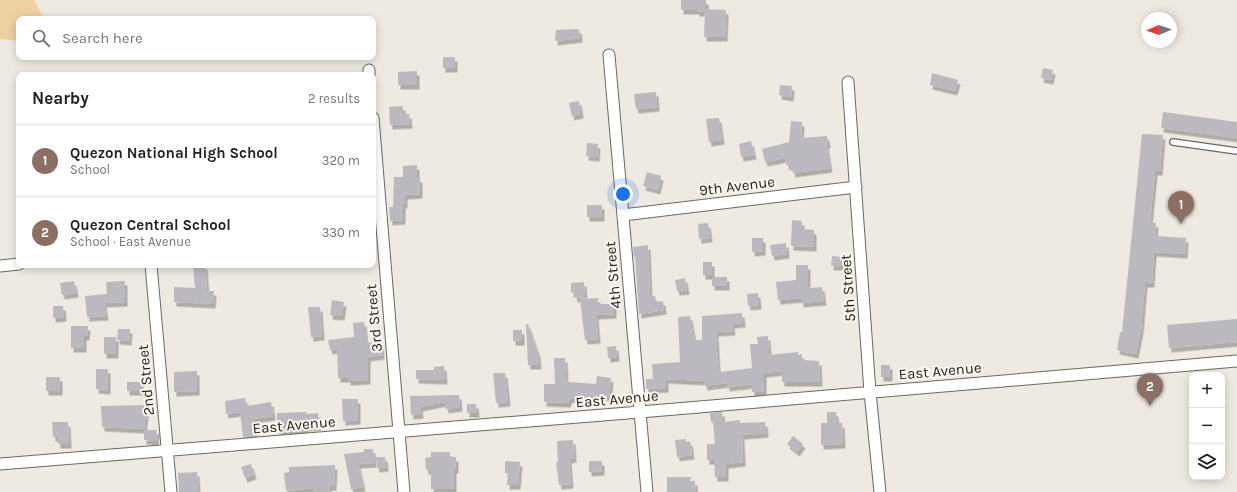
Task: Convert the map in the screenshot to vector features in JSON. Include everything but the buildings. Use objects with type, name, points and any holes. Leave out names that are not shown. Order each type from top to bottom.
[{"type":"street","name":"4th Street","points":[[609,55],[647,492]]},
{"type":"street","name":"5th Street","points":[[848,82],[870,392],[880,492]]},
{"type":"street","name":"9th Avenue","points":[[623,215],[856,187]]},
{"type":"street","name":"3rd Street","points":[[376,198],[377,225],[404,492]]},
{"type":"street","points":[[0,266],[16,264]]},
{"type":"street","name":"2nd Street","points":[[151,268],[171,492]]},
{"type":"street","name":"East Avenue","points":[[0,464],[640,412],[1237,361]]},
{"type":"lane","points":[[1173,142],[1237,151]]},
{"type":"shaded area","points":[[0,0],[34,0],[42,16],[16,16],[16,41],[0,39]]},
{"type":"place","name":"Quezon National High School","points":[[1181,224]]},
{"type":"place","name":"Quezon Central School","points":[[1150,406]]}]
